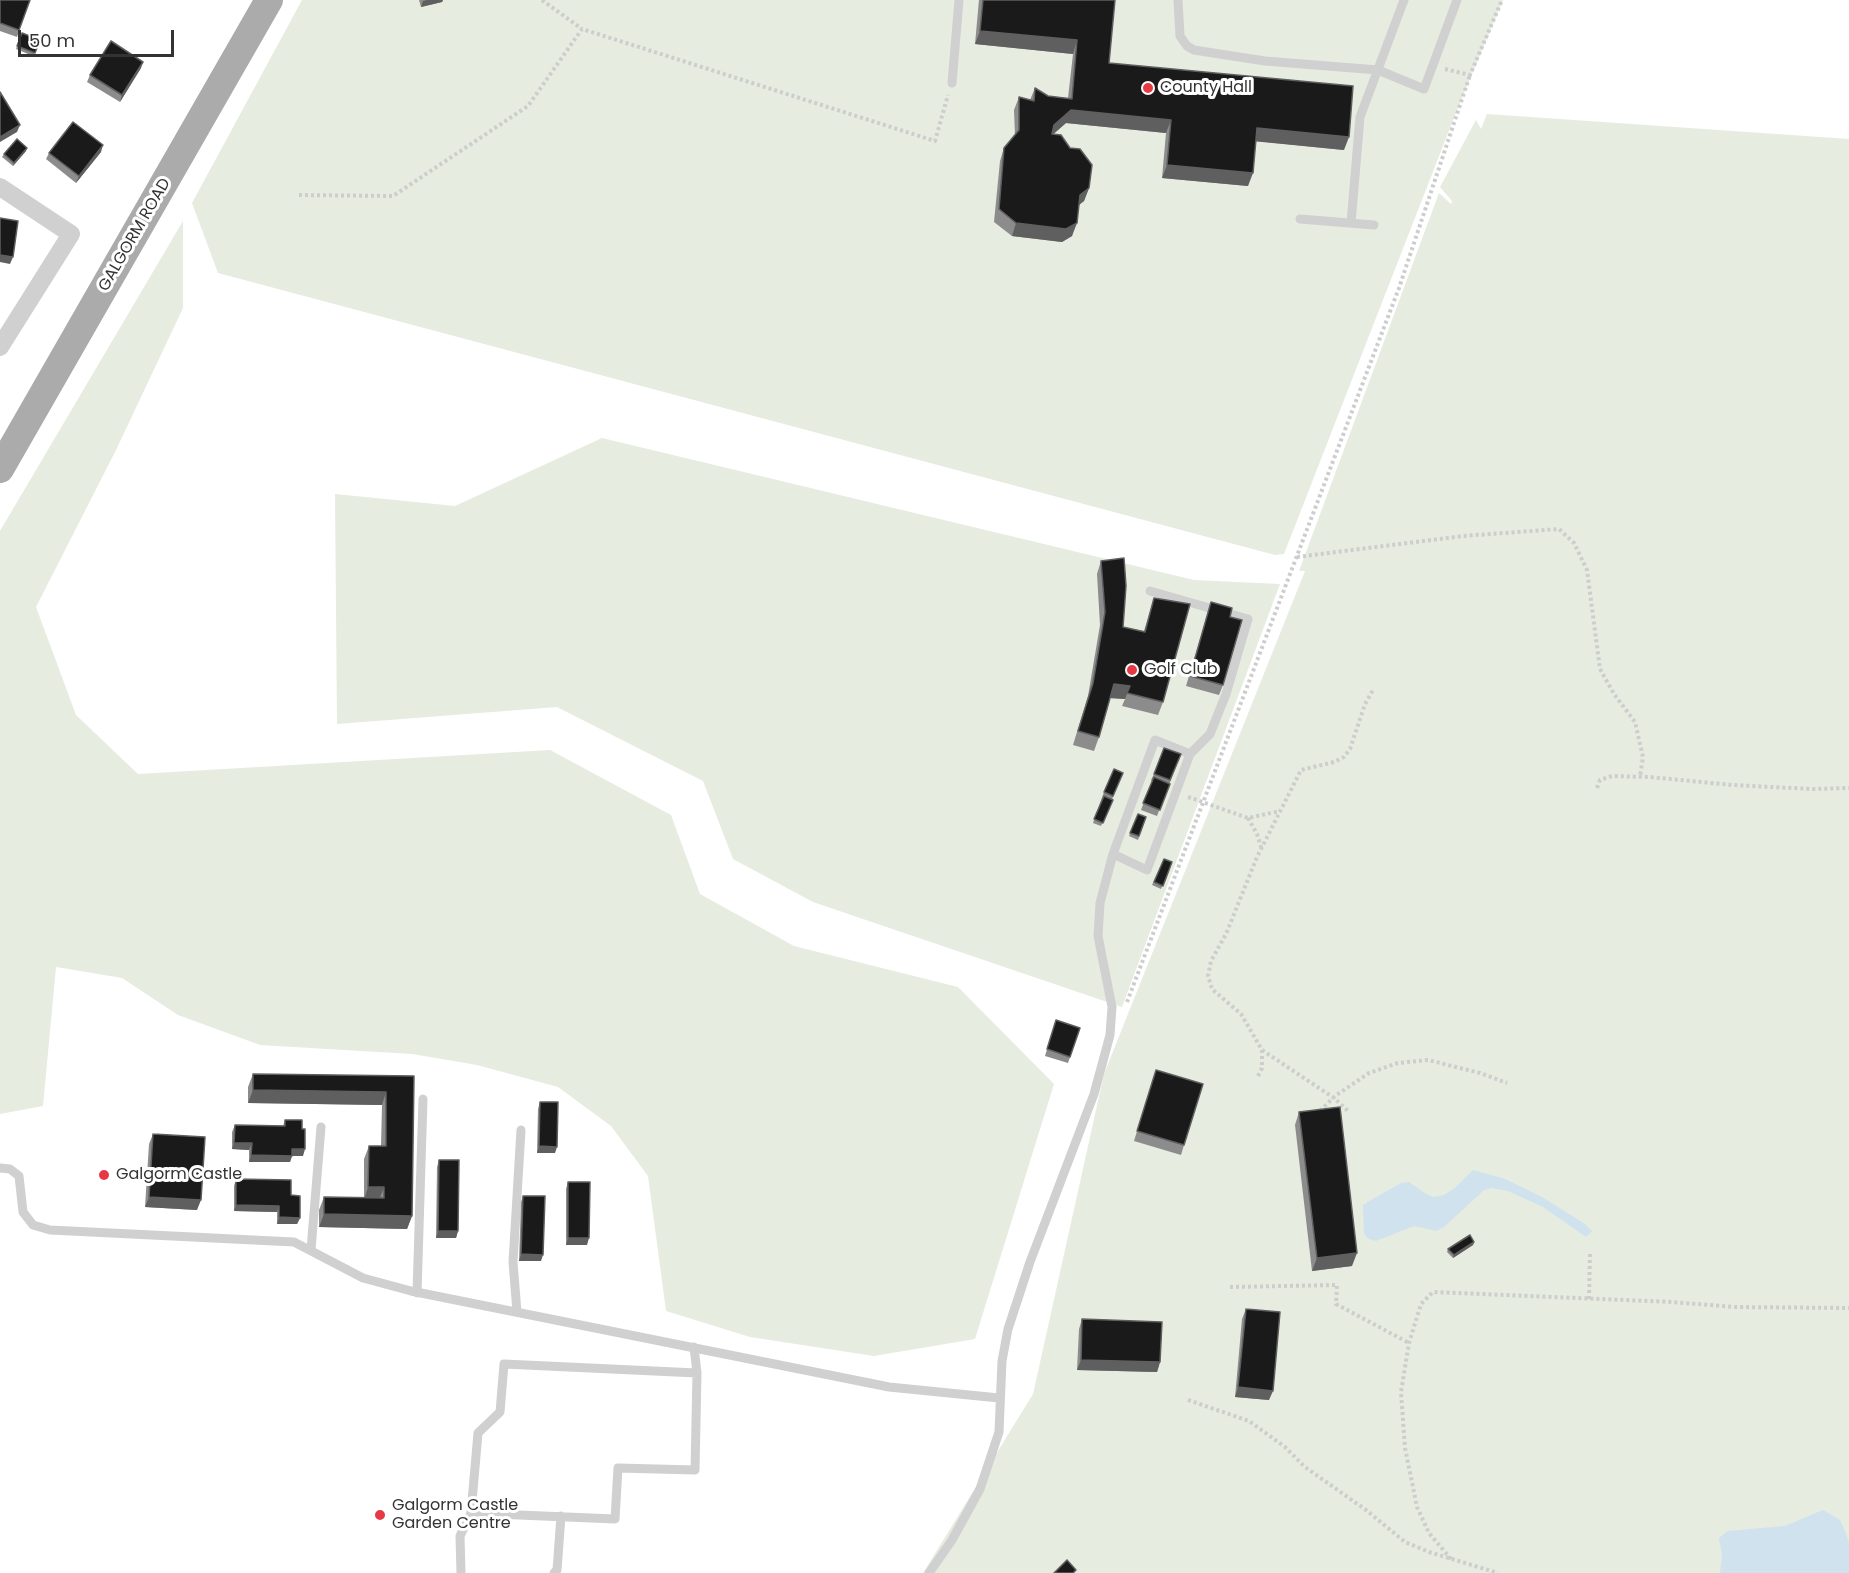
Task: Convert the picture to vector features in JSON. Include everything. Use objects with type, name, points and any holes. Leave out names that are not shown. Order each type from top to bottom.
[{"type":"main road","name":"GALGORM ROAD","points":[[0,469],[269,0]]},
{"type":"street","points":[[0,187],[71,234],[0,347]]},
{"type":"lane","points":[[952,82],[959,0]]},
{"type":"lane","points":[[1178,0],[1180,36],[1187,46],[1194,50],[1265,61],[1378,70],[1424,89],[1457,0]]},
{"type":"lane","points":[[1350,223],[1360,117],[1404,0]]},
{"type":"lane","points":[[1300,219],[1374,225]]},
{"type":"lane","points":[[1113,855],[1147,870],[1190,754],[1210,734],[1226,694],[1248,619],[1150,591]]},
{"type":"lane","points":[[929,1573],[952,1540],[980,1489],[999,1432],[1002,1361],[1008,1329],[1029,1262],[1094,1094],[1110,1035],[1112,1007],[1098,936],[1100,903],[1113,855],[1155,740],[1190,754]]},
{"type":"lane","points":[[417,1293],[423,1099]]},
{"type":"lane","points":[[311,1250],[321,1127]]},
{"type":"lane","points":[[517,1312],[513,1262],[521,1130]]},
{"type":"lane","points":[[0,1168],[10,1169],[19,1176],[23,1212],[33,1225],[50,1230],[294,1242],[363,1278],[417,1293],[889,1387],[999,1398]]},
{"type":"lane","points":[[471,1513],[615,1518],[618,1468],[695,1470],[697,1374],[694,1347]]},
{"type":"lane","points":[[460,1573],[460,1536],[471,1513],[478,1433],[500,1412],[504,1364],[697,1374]]},
{"type":"lane","points":[[554,1573],[557,1570],[561,1516]]},
{"type":"path","points":[[542,0],[582,29],[935,141],[952,82]]},
{"type":"path","points":[[1110,1035],[1117,1028],[1399,288],[1470,75],[1502,0]]},
{"type":"path","points":[[300,195],[393,196],[528,106],[582,29]]},
{"type":"path","points":[[1432,66],[1470,75]]},
{"type":"path","points":[[1296,557],[1463,536],[1559,529],[1574,543],[1587,570],[1600,669],[1614,694],[1635,722],[1643,757],[1640,777]]},
{"type":"path","points":[[1348,1111],[1334,1098],[1262,1050],[1241,1014],[1212,990],[1208,976],[1211,961],[1226,934],[1245,884],[1301,770],[1334,762],[1344,757],[1350,749],[1365,705],[1373,690]]},
{"type":"path","points":[[1597,788],[1600,780],[1612,776],[1732,785],[1813,789],[1849,788]]},
{"type":"path","points":[[1176,792],[1248,818],[1280,811]]},
{"type":"path","points":[[1248,818],[1262,848]]},
{"type":"path","points":[[1258,1076],[1262,1068],[1262,1050]]},
{"type":"path","points":[[1315,1116],[1334,1098],[1369,1073],[1398,1063],[1428,1060],[1480,1072],[1507,1083]]},
{"type":"path","points":[[1589,1299],[1590,1253]]},
{"type":"path","points":[[1230,1287],[1337,1285],[1336,1304],[1409,1343]]},
{"type":"path","points":[[1450,1559],[1429,1533],[1417,1507],[1405,1448],[1401,1392],[1409,1343],[1421,1304],[1433,1292],[1671,1302],[1734,1307],[1849,1308]]},
{"type":"path","points":[[1188,1400],[1249,1420],[1285,1447],[1305,1467],[1366,1510],[1405,1542],[1450,1559],[1498,1573]]},
{"type":"shaded area","points":[[302,0],[1503,0],[1457,110],[1284,554],[1275,555],[218,273],[192,203]]},
{"type":"shaded area","points":[[1487,114],[1849,139],[1849,1573],[923,1573],[1033,1394],[1104,1074],[1305,571],[1299,571],[1439,193],[1451,204],[1452,201],[1440,187],[1476,120],[1481,129]]},
{"type":"shaded area","points":[[183,221],[183,308],[116,450],[36,607],[76,715],[138,774],[550,750],[671,815],[700,894],[794,946],[958,987],[1054,1084],[975,1339],[874,1356],[750,1337],[666,1311],[648,1176],[611,1126],[558,1087],[477,1065],[412,1054],[260,1045],[178,1015],[122,978],[56,967],[43,1106],[0,1114],[0,531]]},
{"type":"shaded area","points":[[602,438],[1194,580],[1280,584],[1122,1007],[813,902],[733,859],[703,781],[557,707],[337,724],[335,494],[455,506]]},
{"type":"water","points":[[1473,1170],[1505,1179],[1542,1197],[1585,1224],[1592,1231],[1586,1237],[1543,1207],[1508,1191],[1492,1188],[1484,1190],[1444,1227],[1436,1231],[1414,1226],[1376,1241],[1364,1234],[1363,1205],[1371,1200],[1401,1183],[1409,1182],[1434,1197],[1444,1195],[1455,1188]]},
{"type":"water","points":[[1823,1510],[1840,1520],[1846,1534],[1849,1543],[1849,1573],[1720,1573],[1722,1555],[1719,1538],[1728,1531],[1785,1526]]},
{"type":"building","points":[[0,0],[30,0],[19,30],[0,23]]},
{"type":"building","points":[[983,0],[1115,0],[1109,63],[1353,86],[1349,137],[1257,128],[1253,173],[1167,165],[1171,120],[1071,110],[1054,125],[1052,134],[1061,135],[1070,148],[1080,149],[1092,165],[1089,188],[1080,195],[1077,223],[1066,229],[1016,223],[999,209],[1004,148],[1019,130],[1019,97],[1034,101],[1035,88],[1048,96],[1072,99],[1077,40],[980,31]]},
{"type":"building","points":[[22,33],[40,40],[35,53],[17,46]]},
{"type":"building","points":[[111,41],[143,62],[122,95],[90,75]]},
{"type":"building","points":[[0,92],[20,125],[0,137]]},
{"type":"building","points":[[73,122],[103,145],[79,176],[49,153]]},
{"type":"building","points":[[17,139],[27,148],[14,163],[4,154]]},
{"type":"building","points":[[0,218],[18,221],[13,257],[0,255]]},
{"type":"building","name":"Golf Club","points":[[1124,558],[1126,586],[1123,627],[1145,632],[1154,598],[1190,604],[1163,702],[1127,693],[1130,686],[1114,684],[1099,737],[1078,731],[1093,683],[1105,612],[1101,561]]},
{"type":"building","points":[[1211,602],[1232,608],[1230,617],[1242,620],[1223,685],[1190,676]]},
{"type":"building","points":[[1164,748],[1181,754],[1170,780],[1154,774]]},
{"type":"building","points":[[1114,769],[1123,773],[1113,796],[1104,792]]},
{"type":"building","points":[[1154,777],[1170,784],[1160,810],[1143,803]]},
{"type":"building","points":[[1104,796],[1113,800],[1103,823],[1094,819]]},
{"type":"building","points":[[1138,814],[1146,817],[1139,836],[1130,833]]},
{"type":"building","points":[[1164,859],[1172,862],[1163,886],[1154,882]]},
{"type":"building","points":[[1056,1020],[1080,1028],[1070,1057],[1047,1049]]},
{"type":"building","points":[[1156,1070],[1203,1084],[1184,1145],[1137,1131]]},
{"type":"building","points":[[253,1074],[414,1076],[412,1216],[324,1214],[324,1197],[384,1198],[384,1187],[368,1187],[369,1146],[386,1146],[386,1092],[253,1090]]},
{"type":"building","points":[[540,1102],[558,1102],[557,1147],[539,1146]]},
{"type":"building","points":[[1340,1107],[1357,1253],[1317,1258],[1299,1112]]},
{"type":"building","points":[[285,1120],[302,1120],[302,1129],[305,1129],[305,1149],[292,1149],[292,1156],[251,1155],[252,1143],[234,1143],[235,1125],[285,1126]]},
{"type":"building","points":[[153,1134],[205,1137],[201,1200],[149,1197]]},
{"type":"building","points":[[439,1160],[459,1160],[458,1231],[438,1231]]},
{"type":"building","points":[[236,1179],[291,1180],[291,1195],[300,1196],[300,1218],[279,1217],[279,1206],[236,1205]]},
{"type":"building","points":[[568,1182],[590,1182],[589,1238],[568,1238]]},
{"type":"building","points":[[523,1196],[545,1196],[543,1255],[521,1254]]},
{"type":"building","points":[[1470,1235],[1474,1242],[1454,1255],[1448,1249]]},
{"type":"building","points":[[1246,1309],[1280,1312],[1273,1391],[1238,1387]]},
{"type":"building","points":[[1082,1319],[1162,1322],[1160,1362],[1081,1360]]},
{"type":"building","points":[[1067,1560],[1076,1570],[1073,1573],[1054,1573]]},
{"type":"place","name":"County Hall","points":[[1148,88]]},
{"type":"place","name":"Golf Club","points":[[1132,670]]},
{"type":"place","name":"Galgorm Castle","points":[[104,1175]]},
{"type":"place","name":"Galgorm Castle Garden Centre","points":[[380,1515]]}]
